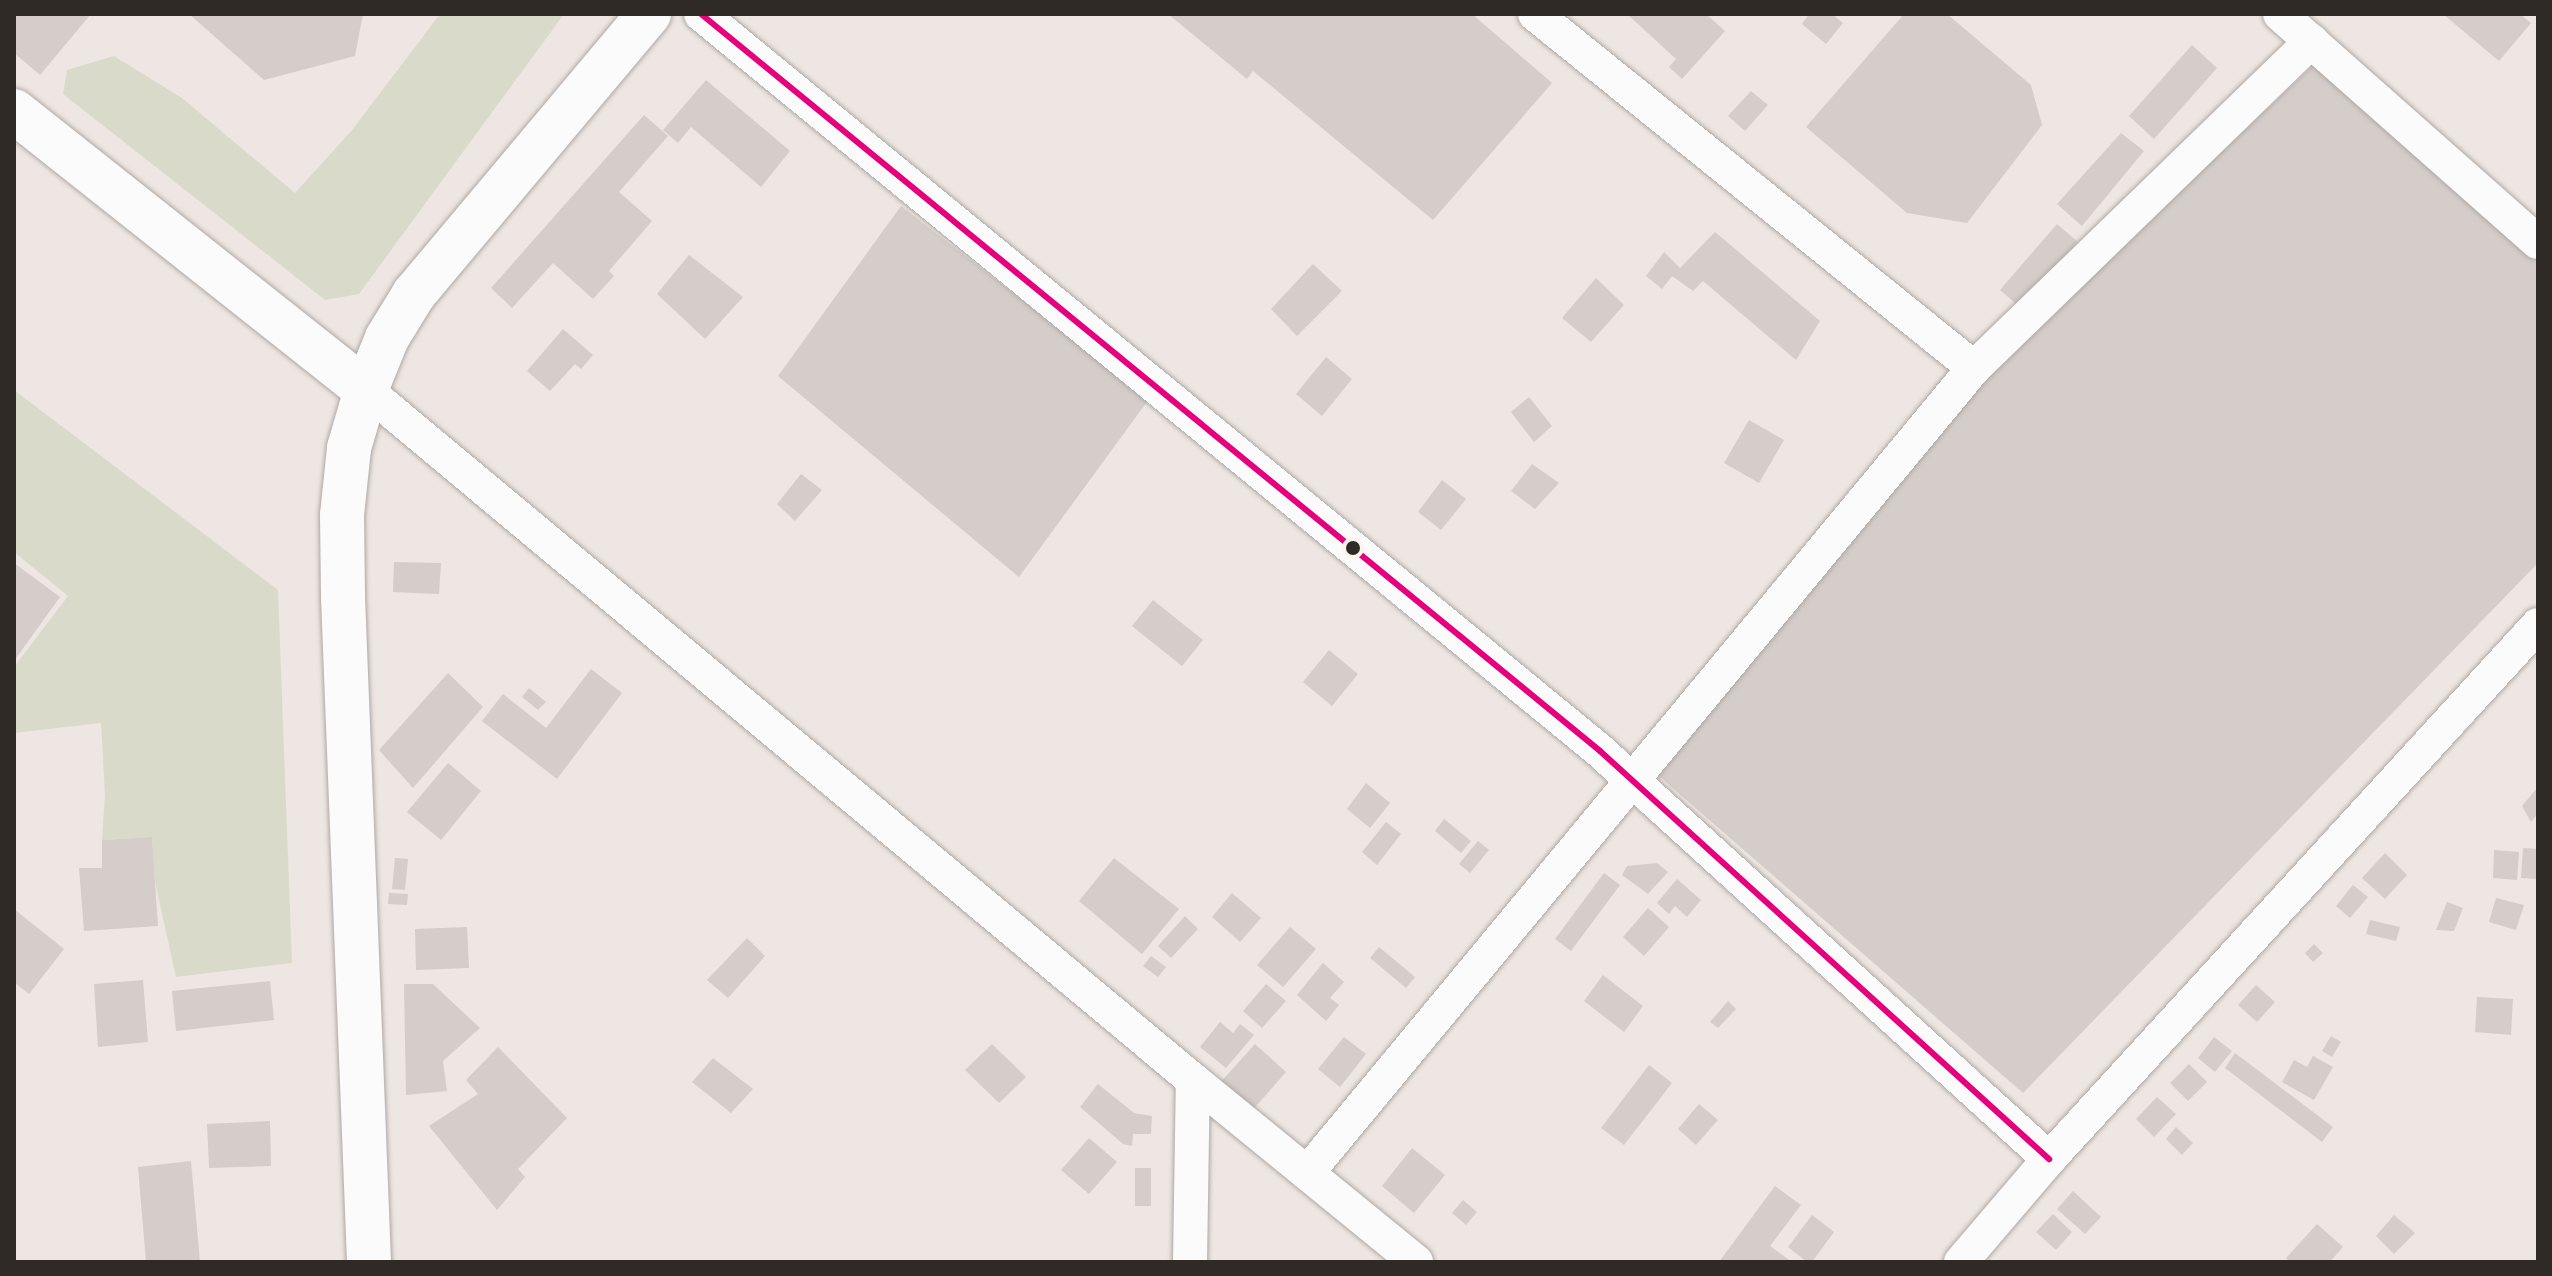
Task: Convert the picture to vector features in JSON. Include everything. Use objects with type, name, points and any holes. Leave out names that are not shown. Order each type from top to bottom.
[{"type":"highway","points":[[369,1262],[342,515],[349,448],[366,390],[387,338],[414,294],[649,14]]},
{"type":"highway","points":[[14,111],[366,390]]},
{"type":"street","points":[[701,14],[1634,781],[2049,1159]]},
{"type":"street","points":[[1535,14],[1974,368]]},
{"type":"street","points":[[2280,14],[2538,242]]},
{"type":"street","points":[[1307,1173],[1974,368],[2311,41]]},
{"type":"street","points":[[366,390],[1193,1080],[1416,1262]]},
{"type":"street","points":[[1961,1262],[2049,1159],[2538,625]]},
{"type":"street","points":[[1190,1262],[1193,1080]]},
{"type":"shaded area","points":[[440,14],[564,14],[359,294],[325,300],[63,94],[67,70],[114,56],[182,98],[295,193],[352,130]]},
{"type":"shaded area","points":[[14,390],[278,590],[292,963],[176,977],[155,882],[152,837],[102,840],[105,795],[101,723],[14,733],[14,667],[68,596],[14,552]]},
{"type":"building","points":[[14,14],[91,14],[40,75],[14,53]]},
{"type":"building","points":[[189,14],[363,14],[355,56],[264,80]]},
{"type":"building","points":[[1168,14],[1472,14],[1552,83],[1433,220],[1253,71],[1247,79]]},
{"type":"building","points":[[1627,14],[1706,14],[1725,31],[1682,79],[1669,67],[1676,59]]},
{"type":"building","points":[[1809,14],[1832,14],[1843,23],[1826,44],[1802,24]]},
{"type":"building","points":[[1904,14],[1947,14],[2031,85],[2042,125],[1967,223],[1907,213],[1806,127]]},
{"type":"building","points":[[2443,14],[2520,14],[2531,23],[2499,61]]},
{"type":"building","points":[[2192,45],[2217,68],[2154,139],[2129,116]]},
{"type":"building","points":[[2318,61],[2538,261],[2538,563],[2023,1093],[1653,771],[1992,368]]},
{"type":"building","points":[[706,80],[790,151],[761,187],[691,127],[678,143],[663,130]]},
{"type":"building","points":[[1751,91],[1768,105],[1745,131],[1728,116]]},
{"type":"building","points":[[644,115],[668,136],[619,192],[652,221],[609,271],[614,276],[593,299],[553,263],[512,308],[491,288]]},
{"type":"building","points":[[2121,133],[2144,151],[2082,226],[2057,204]]},
{"type":"building","points":[[901,206],[1149,399],[1019,577],[778,376]]},
{"type":"building","points":[[2057,224],[2078,242],[2021,308],[2000,290]]},
{"type":"building","points":[[1715,232],[1820,321],[1796,360],[1703,281],[1693,291],[1672,276],[1662,289],[1646,276],[1664,252],[1680,268]]},
{"type":"building","points":[[689,255],[743,297],[705,339],[657,294]]},
{"type":"building","points":[[1313,264],[1342,291],[1297,336],[1271,309]]},
{"type":"building","points":[[1596,278],[1624,305],[1591,342],[1562,318]]},
{"type":"building","points":[[563,329],[593,355],[581,369],[575,364],[550,391],[527,371]]},
{"type":"building","points":[[1326,357],[1352,379],[1322,416],[1296,394]]},
{"type":"building","points":[[1529,397],[1552,426],[1534,442],[1511,412]]},
{"type":"building","points":[[1749,420],[1784,440],[1759,483],[1724,463]]},
{"type":"building","points":[[1532,464],[1559,483],[1535,509],[1511,491]]},
{"type":"building","points":[[801,474],[822,490],[795,521],[777,504]]},
{"type":"building","points":[[1442,480],[1466,499],[1441,530],[1418,512]]},
{"type":"building","points":[[394,562],[441,563],[439,594],[393,592]]},
{"type":"building","points":[[14,563],[60,597],[14,661]]},
{"type":"building","points":[[1153,600],[1203,640],[1182,666],[1132,626]]},
{"type":"building","points":[[1329,650],[1358,674],[1332,706],[1303,682]]},
{"type":"building","points":[[591,669],[622,693],[557,779],[482,721],[503,694],[546,728]]},
{"type":"building","points":[[448,673],[483,707],[413,788],[379,750]]},
{"type":"building","points":[[529,688],[546,702],[538,710],[522,697]]},
{"type":"building","points":[[448,763],[481,791],[441,840],[407,812]]},
{"type":"building","points":[[1366,783],[1390,803],[1370,828],[1347,809]]},
{"type":"building","points":[[2538,787],[2538,813],[2531,822],[2522,806]]},
{"type":"building","points":[[1444,819],[1471,841],[1461,853],[1435,831]]},
{"type":"building","points":[[1386,822],[1401,834],[1377,865],[1362,852]]},
{"type":"building","points":[[152,837],[158,926],[84,931],[79,868],[102,868],[102,840]]},
{"type":"building","points":[[1478,841],[1489,850],[1470,873],[1459,864]]},
{"type":"building","points":[[2523,848],[2538,849],[2538,879],[2521,878]]},
{"type":"building","points":[[2494,850],[2519,852],[2517,880],[2493,878]]},
{"type":"building","points":[[2385,853],[2407,875],[2385,899],[2362,878]]},
{"type":"building","points":[[395,858],[408,859],[405,890],[392,889]]},
{"type":"building","points":[[1114,858],[1179,909],[1142,954],[1079,901]]},
{"type":"building","points":[[1657,863],[1668,872],[1648,894],[1622,875],[1627,866]]},
{"type":"building","points":[[1604,873],[1620,885],[1571,951],[1555,939]]},
{"type":"building","points":[[1677,879],[1701,900],[1687,917],[1675,906],[1669,914],[1657,903]]},
{"type":"building","points":[[2353,885],[2368,897],[2350,918],[2336,906]]},
{"type":"building","points":[[389,893],[408,894],[407,905],[388,904]]},
{"type":"building","points":[[1232,893],[1261,918],[1240,942],[1212,917]]},
{"type":"building","points":[[2496,898],[2524,905],[2516,930],[2489,922]]},
{"type":"building","points":[[2447,902],[2463,908],[2454,931],[2436,930]]},
{"type":"building","points":[[1648,908],[1669,927],[1644,956],[1623,937]]},
{"type":"building","points":[[14,909],[64,949],[29,994],[14,982]]},
{"type":"building","points":[[1185,916],[1198,929],[1171,958],[1158,946]]},
{"type":"building","points":[[2370,920],[2400,927],[2396,941],[2366,934]]},
{"type":"building","points":[[467,927],[469,968],[416,970],[415,929]]},
{"type":"building","points":[[1290,927],[1316,949],[1283,987],[1257,965]]},
{"type":"building","points":[[747,938],[765,956],[728,998],[707,980]]},
{"type":"building","points":[[2314,944],[2323,953],[2313,962],[2305,953]]},
{"type":"building","points":[[1379,947],[1415,977],[1406,988],[1370,958]]},
{"type":"building","points":[[1151,956],[1166,967],[1158,977],[1143,966]]},
{"type":"building","points":[[1323,963],[1344,982],[1330,998],[1339,1005],[1326,1021],[1297,995]]},
{"type":"building","points":[[1603,975],[1643,1006],[1624,1032],[1584,1001]]},
{"type":"building","points":[[143,980],[148,1042],[98,1047],[94,984]]},
{"type":"building","points":[[270,981],[274,1020],[176,1031],[172,991]]},
{"type":"building","points":[[404,984],[433,984],[480,1028],[443,1061],[447,1091],[406,1095]]},
{"type":"building","points":[[1266,984],[1286,1001],[1262,1028],[1243,1011]]},
{"type":"building","points":[[2256,985],[2275,1002],[2257,1022],[2238,1005]]},
{"type":"building","points":[[2477,997],[2513,999],[2511,1035],[2475,1032]]},
{"type":"building","points":[[1728,1001],[1736,1009],[1718,1028],[1710,1022]]},
{"type":"building","points":[[1220,1022],[1233,1033],[1240,1024],[1254,1035],[1226,1068],[1200,1047]]},
{"type":"building","points":[[2331,1036],[2341,1042],[2332,1057],[2322,1051]]},
{"type":"building","points":[[1344,1037],[1366,1054],[1340,1087],[1318,1069]]},
{"type":"building","points":[[2214,1037],[2232,1051],[2215,1072],[2198,1058]]},
{"type":"building","points":[[992,1044],[1026,1077],[999,1103],[965,1070]]},
{"type":"building","points":[[1255,1044],[1286,1072],[1250,1113],[1218,1085]]},
{"type":"building","points":[[498,1047],[567,1118],[518,1169],[525,1177],[497,1210],[429,1126],[478,1094],[466,1080]]},
{"type":"building","points":[[2235,1053],[2333,1127],[2322,1142],[2225,1068]]},
{"type":"building","points":[[2313,1056],[2333,1067],[2314,1100],[2282,1082],[2294,1060],[2307,1067]]},
{"type":"building","points":[[713,1058],[753,1089],[731,1113],[692,1082]]},
{"type":"building","points":[[2189,1064],[2207,1082],[2188,1101],[2170,1083]]},
{"type":"building","points":[[1649,1065],[1672,1083],[1624,1145],[1601,1128]]},
{"type":"building","points":[[1098,1084],[1134,1113],[1152,1116],[1151,1134],[1133,1134],[1132,1146],[1123,1144],[1080,1107]]},
{"type":"building","points":[[2157,1097],[2176,1114],[2154,1137],[2136,1119]]},
{"type":"building","points":[[1699,1104],[1718,1120],[1696,1145],[1678,1129]]},
{"type":"building","points":[[270,1121],[271,1166],[209,1168],[207,1124]]},
{"type":"building","points":[[2176,1127],[2193,1143],[2182,1155],[2166,1139]]},
{"type":"building","points":[[1089,1138],[1117,1162],[1089,1194],[1061,1170]]},
{"type":"building","points":[[1412,1148],[1445,1175],[1414,1213],[1382,1186]]},
{"type":"building","points":[[191,1161],[200,1262],[146,1262],[138,1167]]},
{"type":"building","points":[[1135,1168],[1151,1168],[1151,1206],[1135,1206]]},
{"type":"building","points":[[1775,1186],[1801,1205],[1770,1246],[1792,1262],[1719,1262]]},
{"type":"building","points":[[2073,1191],[2101,1217],[2085,1234],[2057,1209]]},
{"type":"building","points":[[1463,1200],[1477,1212],[1466,1225],[1452,1213]]},
{"type":"building","points":[[2053,1214],[2072,1232],[2056,1250],[2036,1232]]},
{"type":"building","points":[[1812,1215],[1834,1232],[1812,1262],[1807,1262],[1788,1247]]},
{"type":"building","points":[[2394,1215],[2415,1233],[2394,1254],[2376,1236]]},
{"type":"building","points":[[2317,1224],[2343,1247],[2330,1262],[2290,1262],[2286,1258]]},
{"type":"transit line","points":[[701,14],[1600,751],[2049,1159]]}]
